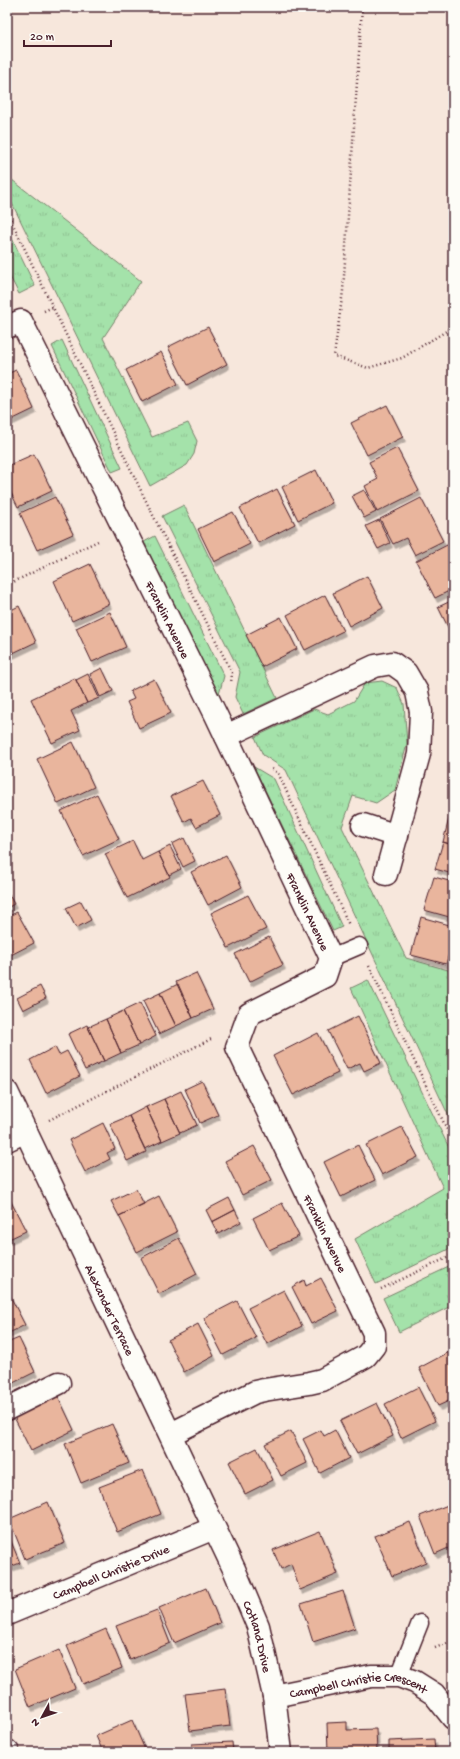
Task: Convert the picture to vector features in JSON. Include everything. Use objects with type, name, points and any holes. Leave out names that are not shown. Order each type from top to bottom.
[{"type":"street","name":"Franklin Avenue","points":[[7,328],[21,320],[226,736],[331,958],[325,976],[249,1014],[237,1047],[374,1333],[374,1346],[366,1356],[322,1380],[255,1392],[171,1434]]},
{"type":"street","points":[[226,736],[375,666],[392,663],[406,673],[417,692],[421,712],[419,754],[386,874]]},
{"type":"street","points":[[363,825],[397,836]]},
{"type":"street","name":"Alexander Terrace","points":[[7,1092],[171,1434],[214,1528]]},
{"type":"street","points":[[7,1140],[26,1131]]},
{"type":"street","points":[[7,1409],[59,1383]]},
{"type":"street","name":"Campbell Christie Drive","points":[[7,1614],[214,1528]]},
{"type":"street","name":"Cotland Drive","points":[[214,1528],[234,1569],[258,1626],[274,1696],[281,1752]]},
{"type":"street","name":"Campbell Christie Crescent","points":[[274,1696],[371,1676],[399,1676],[415,1682],[434,1694],[453,1718]]},
{"type":"lane","points":[[331,958],[359,946]]},
{"type":"lane","points":[[399,1676],[420,1623]]},
{"type":"path","points":[[362,7],[343,291],[334,356],[368,368],[402,358],[453,327]]},
{"type":"path","points":[[7,212],[143,494],[232,673],[230,689]]},
{"type":"path","points":[[7,585],[124,528]]},
{"type":"path","points":[[266,765],[278,773],[453,1142]]},
{"type":"path","points":[[26,1131],[213,1038],[237,1047]]},
{"type":"path","points":[[358,1299],[453,1255]]},
{"type":"green space","points":[[7,176],[141,281],[103,338],[152,437],[188,423],[197,441],[194,454],[187,465],[150,486],[7,193]]},
{"type":"green space","points":[[7,228],[35,286],[19,294],[7,271]]},
{"type":"green space","points":[[62,340],[122,468],[112,472],[52,346]]},
{"type":"green space","points":[[184,505],[277,698],[243,714],[235,697],[240,672],[162,516]]},
{"type":"green space","points":[[155,536],[224,676],[218,698],[144,542]]},
{"type":"green space","points":[[382,681],[397,688],[404,704],[407,744],[395,790],[376,803],[353,796],[342,827],[406,958],[448,970],[453,981],[453,1125],[286,770],[263,755],[255,737],[314,709],[328,714],[354,701],[365,683]]},
{"type":"green space","points":[[254,767],[274,779],[342,927],[333,931]]},
{"type":"green space","points":[[368,980],[453,1156],[453,1247],[376,1284],[355,1239],[443,1188],[351,988]]},
{"type":"green space","points":[[453,1265],[453,1305],[399,1332],[383,1298]]},
{"type":"building","points":[[208,327],[227,364],[187,385],[168,347]]},
{"type":"building","points":[[161,352],[178,384],[142,402],[126,370]]},
{"type":"building","points":[[16,370],[34,409],[7,422],[7,374]]},
{"type":"building","points":[[387,405],[403,437],[367,455],[351,423]]},
{"type":"building","points":[[397,448],[419,491],[377,512],[365,486],[378,479],[369,462]]},
{"type":"building","points":[[34,454],[52,491],[18,507],[7,485],[7,466]]},
{"type":"building","points":[[316,470],[332,503],[298,520],[282,487]]},
{"type":"building","points":[[277,489],[295,524],[258,543],[240,508]]},
{"type":"building","points":[[364,490],[376,512],[364,518],[352,496]]},
{"type":"building","points":[[55,497],[73,534],[37,550],[20,513]]},
{"type":"building","points":[[421,498],[443,541],[415,555],[406,538],[393,544],[380,519]]},
{"type":"building","points":[[233,512],[250,544],[214,562],[198,529]]},
{"type":"building","points":[[379,520],[390,543],[378,549],[366,526]]},
{"type":"building","points":[[453,542],[453,589],[435,598],[416,561]]},
{"type":"building","points":[[90,564],[109,604],[72,621],[54,581]]},
{"type":"building","points":[[367,576],[383,608],[349,626],[333,593]]},
{"type":"building","points":[[325,595],[343,631],[305,650],[287,615]]},
{"type":"building","points":[[453,600],[453,634],[452,635],[438,607]]},
{"type":"building","points":[[19,606],[36,642],[13,653],[7,641],[7,612]]},
{"type":"building","points":[[110,612],[126,647],[92,662],[76,628]]},
{"type":"building","points":[[281,617],[297,649],[262,667],[246,635]]},
{"type":"building","points":[[7,641],[13,653],[7,655]]},
{"type":"building","points":[[102,668],[113,691],[100,697],[90,674]]},
{"type":"building","points":[[88,674],[99,698],[87,703],[76,680]]},
{"type":"building","points":[[75,678],[87,703],[71,711],[80,730],[52,743],[31,699]]},
{"type":"building","points":[[154,679],[171,713],[139,728],[127,702],[134,699],[130,691]]},
{"type":"building","points":[[73,742],[94,787],[58,804],[37,759]]},
{"type":"building","points":[[203,781],[220,815],[196,827],[191,818],[184,822],[171,796]]},
{"type":"building","points":[[97,794],[119,839],[83,856],[61,811]]},
{"type":"building","points":[[450,814],[453,815],[453,845],[443,842]]},
{"type":"building","points":[[184,838],[195,861],[183,867],[172,844]]},
{"type":"building","points":[[133,841],[142,860],[158,852],[170,877],[127,898],[105,854]]},
{"type":"building","points":[[443,842],[453,845],[453,874],[435,869]]},
{"type":"building","points":[[170,846],[181,869],[169,875],[158,852]]},
{"type":"building","points":[[226,855],[242,887],[208,905],[191,872]]},
{"type":"building","points":[[434,877],[453,882],[453,918],[424,910]]},
{"type":"building","points":[[7,891],[14,904],[7,908]]},
{"type":"building","points":[[248,895],[266,929],[228,948],[211,913]]},
{"type":"building","points":[[81,901],[91,920],[76,928],[66,908]]},
{"type":"building","points":[[17,912],[34,943],[7,957],[7,917]]},
{"type":"building","points":[[421,917],[453,926],[453,939],[446,964],[411,955]]},
{"type":"building","points":[[269,937],[283,965],[249,982],[235,954]]},
{"type":"building","points":[[196,973],[213,1009],[193,1018],[176,982]]},
{"type":"building","points":[[178,984],[193,1018],[176,1026],[160,993]]},
{"type":"building","points":[[40,986],[46,998],[23,1010],[17,998]]},
{"type":"building","points":[[160,993],[176,1026],[159,1034],[143,1001]]},
{"type":"building","points":[[140,1003],[156,1036],[139,1045],[123,1011]]},
{"type":"building","points":[[123,1011],[139,1045],[121,1053],[106,1019]]},
{"type":"building","points":[[358,1016],[381,1063],[364,1071],[360,1063],[347,1069],[328,1031]]},
{"type":"building","points":[[106,1019],[121,1053],[104,1061],[88,1027]]},
{"type":"building","points":[[87,1025],[104,1061],[85,1070],[68,1034]]},
{"type":"building","points":[[318,1033],[338,1073],[293,1095],[273,1056]]},
{"type":"building","points":[[55,1047],[59,1055],[67,1051],[80,1076],[46,1093],[30,1060]]},
{"type":"building","points":[[202,1081],[218,1115],[200,1123],[185,1089]]},
{"type":"building","points":[[181,1091],[197,1125],[180,1133],[164,1099]]},
{"type":"building","points":[[164,1099],[180,1133],[162,1141],[146,1107]]},
{"type":"building","points":[[146,1107],[162,1141],[145,1149],[129,1116]]},
{"type":"building","points":[[129,1116],[146,1152],[127,1161],[110,1124]]},
{"type":"building","points":[[103,1123],[115,1149],[107,1153],[110,1159],[85,1172],[69,1140]]},
{"type":"building","points":[[402,1127],[418,1157],[382,1175],[366,1145]]},
{"type":"building","points":[[358,1145],[375,1180],[341,1197],[324,1162]]},
{"type":"building","points":[[254,1146],[272,1180],[242,1195],[225,1161]]},
{"type":"building","points":[[136,1189],[144,1204],[119,1216],[111,1201]]},
{"type":"building","points":[[7,1194],[26,1231],[7,1240]]},
{"type":"building","points":[[159,1196],[177,1232],[137,1252],[119,1216]]},
{"type":"building","points":[[229,1198],[235,1210],[212,1222],[206,1210]]},
{"type":"building","points":[[282,1203],[299,1236],[269,1250],[253,1218]]},
{"type":"building","points":[[235,1210],[241,1222],[218,1234],[212,1222]]},
{"type":"building","points":[[179,1238],[197,1274],[159,1294],[141,1258]]},
{"type":"building","points":[[321,1278],[338,1311],[311,1324],[292,1287],[304,1280],[306,1286]]},
{"type":"building","points":[[7,1290],[25,1325],[7,1334]]},
{"type":"building","points":[[284,1290],[302,1326],[267,1344],[248,1308]]},
{"type":"building","points":[[237,1301],[256,1338],[223,1355],[204,1318]]},
{"type":"building","points":[[198,1324],[214,1356],[184,1372],[168,1340]]},
{"type":"building","points":[[19,1338],[35,1372],[7,1386],[7,1343]]},
{"type":"building","points":[[453,1350],[453,1399],[438,1406],[419,1368]]},
{"type":"building","points":[[418,1387],[435,1421],[401,1438],[385,1404]]},
{"type":"building","points":[[57,1394],[74,1430],[31,1451],[13,1415]]},
{"type":"building","points":[[377,1403],[393,1436],[357,1454],[340,1421]]},
{"type":"building","points":[[112,1424],[129,1463],[81,1483],[65,1444]]},
{"type":"building","points":[[321,1430],[324,1436],[335,1430],[349,1458],[320,1473],[303,1439]]},
{"type":"building","points":[[291,1431],[307,1463],[281,1476],[265,1444]]},
{"type":"building","points":[[257,1448],[273,1480],[245,1494],[229,1462]]},
{"type":"building","points":[[143,1470],[161,1514],[117,1532],[99,1487]]},
{"type":"building","points":[[48,1502],[65,1543],[25,1559],[9,1519]]},
{"type":"building","points":[[453,1503],[453,1546],[435,1554],[420,1516]]},
{"type":"building","points":[[410,1522],[426,1562],[392,1576],[375,1536]]},
{"type":"building","points":[[320,1531],[338,1574],[300,1590],[291,1564],[281,1569],[273,1550]]},
{"type":"building","points":[[7,1532],[20,1563],[7,1568]]},
{"type":"building","points":[[206,1588],[220,1623],[174,1643],[159,1608]]},
{"type":"building","points":[[343,1591],[355,1628],[313,1642],[301,1604]]},
{"type":"building","points":[[157,1610],[170,1643],[130,1660],[116,1626]]},
{"type":"building","points":[[106,1629],[122,1668],[83,1684],[67,1646]]},
{"type":"building","points":[[59,1650],[75,1688],[30,1707],[15,1669]]},
{"type":"building","points":[[225,1689],[230,1726],[190,1731],[185,1694]]},
{"type":"building","points":[[132,1720],[146,1752],[103,1752],[96,1736]]},
{"type":"building","points":[[347,1722],[347,1730],[376,1729],[377,1752],[328,1752],[327,1723]]},
{"type":"building","points":[[434,1739],[435,1752],[389,1752],[389,1741]]},
{"type":"building","points":[[232,1742],[233,1752],[192,1752],[192,1744]]}]
